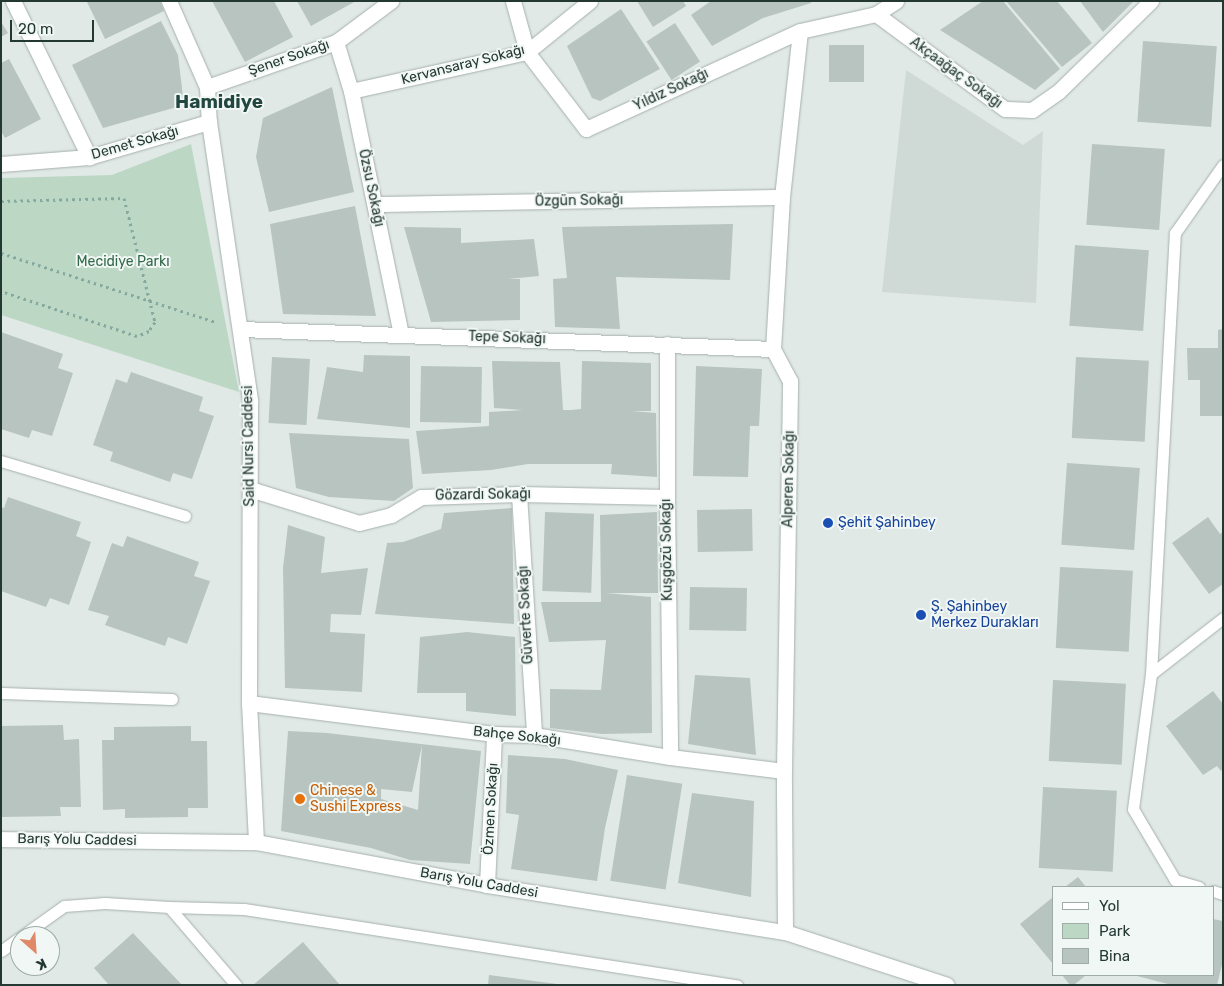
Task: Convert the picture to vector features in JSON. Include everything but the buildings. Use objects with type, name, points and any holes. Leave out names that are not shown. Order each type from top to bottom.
[{"type":"street","points":[[13,1],[89,157]]},
{"type":"street","name":"Said Nursi Caddesi","points":[[169,1],[206,87],[209,122],[241,329],[250,401],[250,703],[256,842]]},
{"type":"street","name":"Şener Sokağı","points":[[206,87],[336,42],[391,1]]},
{"type":"street","name":"Yıldız Sokağı","points":[[513,1],[527,52],[586,129],[800,31],[876,14],[896,1]]},
{"type":"street","name":"Kervansaray Sokağı","points":[[351,91],[527,52],[590,1]]},
{"type":"street","name":"Akçaağaç Sokağı","points":[[876,14],[1005,109],[1032,110],[1059,91],[1152,1]]},
{"type":"street","points":[[773,349],[782,197],[800,31]]},
{"type":"street","name":"Özsu Sokağı","points":[[336,42],[351,91],[401,335]]},
{"type":"street","name":"Demet Sokağı","points":[[1,164],[89,157],[209,122]]},
{"type":"street","name":"Özgün Sokağı","points":[[375,204],[782,197]]},
{"type":"street","name":"Tepe Sokağı","points":[[241,329],[773,349]]},
{"type":"street","name":"Kuşgözü Sokağı","points":[[667,344],[670,757]]},
{"type":"street","name":"Alperen Sokağı","points":[[773,349],[790,381],[784,771],[785,932]]},
{"type":"street","name":"Gözardı Sokağı","points":[[250,489],[359,523],[391,515],[421,497],[519,494],[667,497]]},
{"type":"street","name":"Güverte Sokağı","points":[[519,494],[534,735]]},
{"type":"street","name":"Bahçe Sokağı","points":[[250,703],[494,734],[534,735],[670,757],[784,771]]},
{"type":"street","name":"Özmen Sokağı","points":[[487,885],[494,734]]},
{"type":"street","name":"Barış Yolu Caddesi","points":[[1,839],[256,842],[487,885],[785,932],[947,985]]},
{"type":"lane","points":[[1196,886],[1175,880],[1133,809],[1151,674],[1175,233],[1223,165]]},
{"type":"lane","points":[[1,461],[185,516]]},
{"type":"lane","points":[[1151,674],[1223,618]]},
{"type":"lane","points":[[1,693],[172,699]]},
{"type":"lane","points":[[36,926],[64,906],[105,903],[244,909],[737,985]]},
{"type":"lane","points":[[169,907],[236,985]]},
{"type":"path","points":[[1,202],[124,198],[155,322],[149,331],[137,336],[1,290]]},
{"type":"path","points":[[1,253],[241,329]]},
{"type":"shaded area","points":[[906,70],[1023,145],[1043,131],[1036,303],[882,292]]},
{"type":"green space","name":"Mecidiye Parkı","points":[[191,144],[239,392],[1,315],[1,178],[112,175]]},
{"type":"place","name":"Şehit Şahinbey","points":[[828,523]]},
{"type":"place","name":"Ş. Şahinbey Merkez Durakları","points":[[921,615]]},
{"type":"place","name":"Chinese & Sushi Express","points":[[300,799]]},
{"type":"district","name":"Hamidiye","points":[[219,102]]}]
